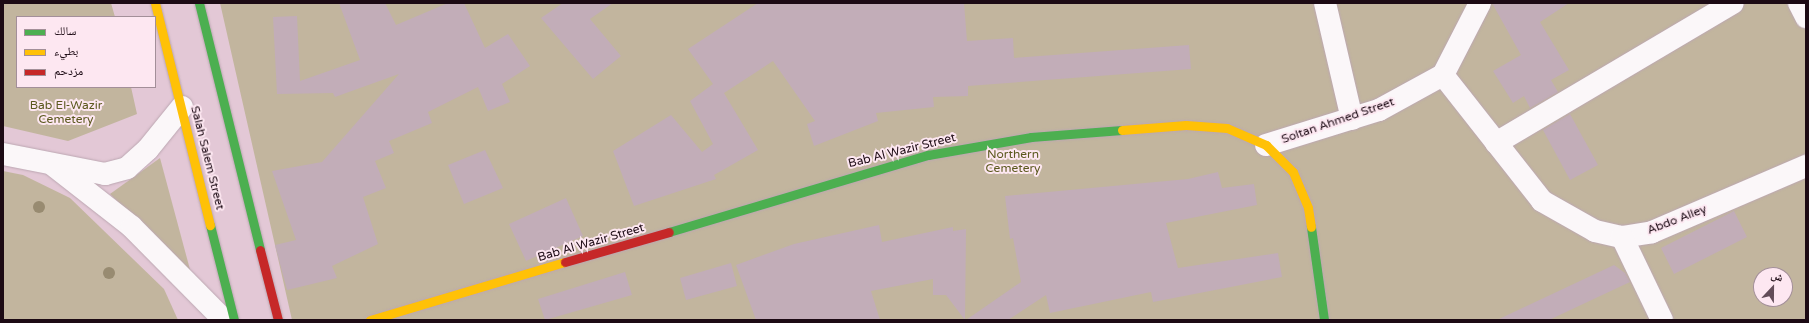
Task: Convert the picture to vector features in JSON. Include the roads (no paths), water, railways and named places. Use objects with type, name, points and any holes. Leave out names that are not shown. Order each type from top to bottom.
[{"type":"main road","name":"Salah Salem Street","points":[[155,3],[234,320]]},
{"type":"main road","points":[[199,3],[278,320]]},
{"type":"main road","name":"Bab Al Wazir Street","points":[[370,320],[928,155],[1031,137],[1186,125],[1227,128],[1266,145],[1293,172],[1308,208],[1324,320]]},
{"type":"street","points":[[1325,3],[1352,119]]},
{"type":"street","name":"Soltan Ahmed Street","points":[[1266,145],[1352,119],[1409,96],[1442,75],[1480,3]]},
{"type":"street","points":[[1496,143],[1733,3]]},
{"type":"street","points":[[1799,3],[1806,17]]},
{"type":"street","name":"Abdo Alley","points":[[1442,75],[1542,201],[1595,232],[1622,237],[1652,232],[1806,166]]},
{"type":"street","points":[[3,154],[105,174],[127,168],[148,149],[182,107]]},
{"type":"street","points":[[53,165],[132,227],[224,320]]},
{"type":"street","points":[[1622,237],[1662,320]]},
{"type":"park label","name":"Bab El-Wazir Cemetery","points":[[66,113]]},
{"type":"park label","name":"Northern Cemetery","points":[[1013,162]]}]
